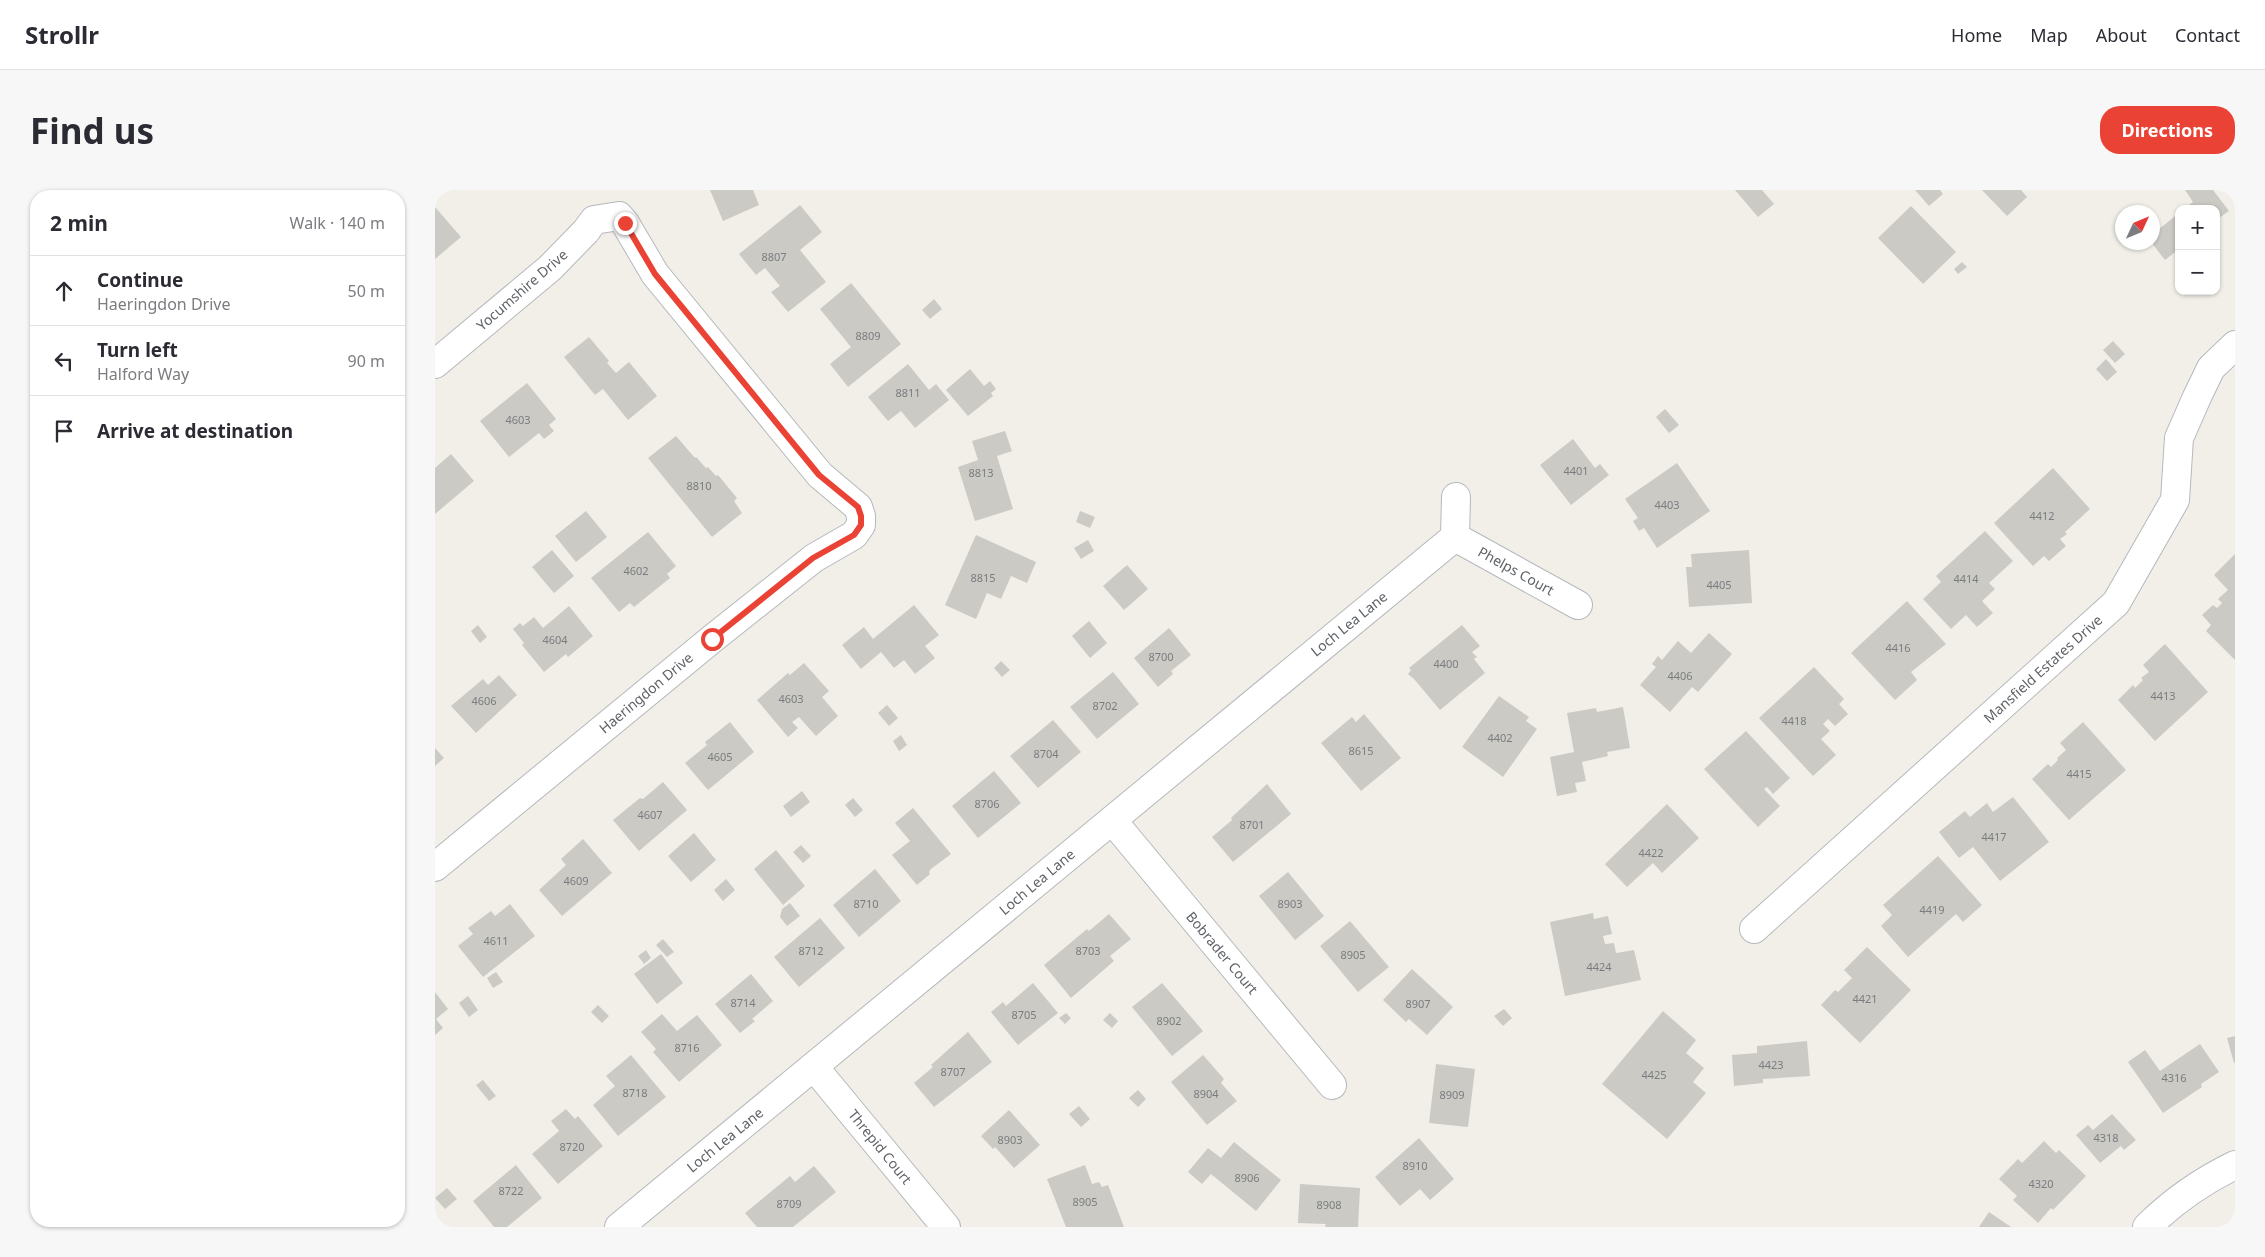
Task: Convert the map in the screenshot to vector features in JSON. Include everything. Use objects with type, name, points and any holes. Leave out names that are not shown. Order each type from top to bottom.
[{"type":"street","name":"Yocumshire Drive","points":[[435,364],[550,268],[586,231],[594,220],[619,216],[655,274],[819,475],[858,507],[861,525]]},
{"type":"street","name":"Mansfield Estates Drive","points":[[1755,929],[2116,603],[2175,500],[2179,438],[2197,397],[2211,368],[2235,345]]},
{"type":"street","points":[[1455,537],[1456,497]]},
{"type":"street","name":"Haeringdon Drive","points":[[435,867],[712,639],[813,558],[854,535],[861,525]]},
{"type":"street","name":"Phelps Court","points":[[1455,537],[1578,605]]},
{"type":"street","name":"Loch Lea Lane","points":[[619,1227],[1455,537]]},
{"type":"street","name":"Bobrader Court","points":[[1112,820],[1331,1085]]},
{"type":"street","name":"Threpid Court","points":[[814,1067],[946,1227]]},
{"type":"street","points":[[2147,1227],[2169,1205],[2219,1172],[2235,1165]]},
{"type":"building","points":[[710,190],[753,190],[759,205],[723,221]]},
{"type":"building","points":[[1735,190],[1762,190],[1774,204],[1758,217]]},
{"type":"building","points":[[1915,190],[1940,190],[1943,194],[1929,206]]},
{"type":"building","points":[[1982,190],[2021,190],[2027,197],[2007,216]]},
{"type":"building","points":[[2185,190],[2213,190],[2229,211],[2220,217],[2220,205],[2189,205],[2193,202]]},
{"type":"building","points":[[800,205],[822,232],[800,250],[826,282],[788,312],[771,292],[780,286],[765,268],[756,275],[739,254]]},
{"type":"building","points":[[1911,206],[1956,252],[1923,284],[1878,238]]},
{"type":"building","points":[[435,207],[461,237],[435,259]]},
{"type":"building","points":[[2175,216],[2175,252],[2165,260],[2157,250],[2160,250],[2160,228]]},
{"type":"building","points":[[1962,262],[1967,267],[1958,274],[1954,269]]},
{"type":"building","points":[[851,283],[901,344],[848,387],[830,364],[851,347],[820,309]]},
{"type":"building","points":[[934,299],[942,309],[930,319],[922,310]]},
{"type":"building","points":[[589,337],[609,361],[607,363],[616,373],[629,362],[657,396],[628,420],[603,389],[595,395],[564,357]]},
{"type":"building","points":[[2113,341],[2125,354],[2115,363],[2103,350]]},
{"type":"building","points":[[2106,359],[2117,372],[2107,381],[2096,369]]},
{"type":"building","points":[[908,364],[929,390],[936,384],[949,400],[915,428],[901,411],[888,421],[868,397]]},
{"type":"building","points":[[970,369],[984,386],[990,381],[996,389],[991,393],[993,396],[968,416],[946,390]]},
{"type":"building","points":[[527,383],[556,419],[549,425],[554,431],[544,439],[539,433],[509,457],[480,421]]},
{"type":"building","points":[[1665,409],[1679,425],[1669,433],[1656,417]]},
{"type":"building","points":[[1005,431],[1012,451],[997,456],[1013,509],[975,521],[958,467],[978,460],[972,441]]},
{"type":"building","points":[[676,436],[695,458],[706,468],[708,467],[716,476],[718,475],[737,498],[734,501],[742,513],[712,537],[648,458]]},
{"type":"building","points":[[1573,439],[1595,468],[1600,464],[1609,475],[1571,505],[1540,465]]},
{"type":"building","points":[[451,454],[474,481],[435,514],[435,468]]},
{"type":"building","points":[[1677,463],[1710,511],[1657,548],[1644,528],[1639,531],[1633,521],[1638,518],[1625,499]]},
{"type":"building","points":[[2053,468],[2090,509],[2060,539],[2066,546],[2049,561],[2044,556],[2033,566],[1994,523]]},
{"type":"building","points":[[586,511],[607,537],[576,562],[555,536]]},
{"type":"building","points":[[1080,511],[1095,517],[1090,528],[1076,522]]},
{"type":"building","points":[[1985,531],[2013,561],[1989,583],[1995,589],[1982,601],[1993,613],[1977,627],[1966,615],[1951,629],[1923,599],[1941,582],[1936,576]]},
{"type":"building","points":[[648,532],[676,566],[667,574],[670,578],[634,607],[630,603],[619,612],[591,578]]},
{"type":"building","points":[[976,535],[1036,562],[1027,583],[1011,576],[1001,599],[987,593],[976,619],[945,605]]},
{"type":"building","points":[[1088,540],[1094,551],[1081,559],[1074,548]]},
{"type":"building","points":[[552,550],[574,576],[554,593],[532,567]]},
{"type":"building","points":[[1749,550],[1752,603],[1689,607],[1686,567],[1692,567],[1691,554]]},
{"type":"building","points":[[2235,554],[2235,660],[2206,631],[2211,625],[2202,615],[2213,605],[2217,608],[2222,603],[2218,599],[2228,590],[2214,575]]},
{"type":"building","points":[[1127,565],[1148,589],[1124,610],[1103,586]]},
{"type":"building","points":[[1907,601],[1946,644],[1911,672],[1917,680],[1895,700],[1851,653]]},
{"type":"building","points":[[914,605],[939,635],[925,646],[935,658],[915,674],[904,660],[894,668],[881,652],[861,669],[842,645],[864,627],[873,639]]},
{"type":"building","points":[[569,606],[593,636],[568,657],[566,654],[544,672],[522,645],[524,643],[513,629],[520,623],[523,626],[534,617],[543,628]]},
{"type":"building","points":[[1089,621],[1107,643],[1090,658],[1072,636]]},
{"type":"building","points":[[478,625],[487,637],[480,643],[471,631]]},
{"type":"building","points":[[1462,625],[1480,646],[1472,652],[1477,657],[1474,659],[1485,673],[1440,710],[1408,674],[1411,670],[1409,668]]},
{"type":"building","points":[[1169,628],[1191,655],[1171,671],[1173,674],[1158,687],[1134,658]]},
{"type":"building","points":[[1709,633],[1732,654],[1698,692],[1692,687],[1670,712],[1640,685],[1656,667],[1652,664],[1658,656],[1662,660],[1678,641],[1691,653]]},
{"type":"building","points":[[2165,644],[2208,692],[2155,741],[2118,700],[2133,685],[2135,688],[2143,680],[2141,678],[2149,672],[2143,665]]},
{"type":"building","points":[[1001,661],[1010,670],[1002,677],[994,668]]},
{"type":"building","points":[[804,663],[829,691],[822,697],[838,716],[816,736],[799,717],[792,722],[798,728],[788,737],[757,700],[788,673],[790,675]]},
{"type":"building","points":[[1814,667],[1844,699],[1839,704],[1848,714],[1835,726],[1828,719],[1823,724],[1830,731],[1821,739],[1836,755],[1813,776],[1759,718]]},
{"type":"building","points":[[1113,672],[1139,704],[1097,739],[1070,707]]},
{"type":"building","points":[[499,675],[517,695],[476,733],[451,706],[483,679],[488,685]]},
{"type":"building","points":[[1499,696],[1529,717],[1526,721],[1537,729],[1503,777],[1462,747]]},
{"type":"building","points":[[887,705],[898,718],[889,726],[878,713]]},
{"type":"building","points":[[1623,707],[1630,748],[1607,752],[1608,756],[1582,762],[1586,781],[1575,783],[1577,792],[1557,796],[1550,757],[1574,752],[1567,713],[1596,708],[1597,712]]},
{"type":"building","points":[[1364,714],[1401,758],[1361,791],[1321,743],[1352,717],[1356,722]]},
{"type":"building","points":[[1053,720],[1081,752],[1038,788],[1010,756]]},
{"type":"building","points":[[730,722],[754,752],[708,790],[685,763],[707,745],[705,742]]},
{"type":"building","points":[[2083,722],[2126,770],[2069,820],[2032,779],[2048,764],[2051,767],[2058,760],[2057,758],[2066,750],[2060,743]]},
{"type":"building","points":[[1746,731],[1790,778],[1773,794],[1767,787],[1764,789],[1780,806],[1758,827],[1704,769]]},
{"type":"building","points":[[901,735],[907,745],[899,751],[893,741]]},
{"type":"building","points":[[435,748],[444,758],[435,766]]},
{"type":"building","points":[[994,771],[1021,803],[978,838],[952,806]]},
{"type":"building","points":[[663,782],[687,810],[639,851],[613,820]]},
{"type":"building","points":[[1267,784],[1291,814],[1233,862],[1212,837],[1232,820],[1231,818]]},
{"type":"building","points":[[802,791],[810,802],[791,817],[783,806]]},
{"type":"building","points":[[2013,797],[2049,842],[2000,881],[1973,847],[1959,858],[1939,832],[1965,811],[1970,817],[1987,803],[1993,812]]},
{"type":"building","points":[[853,798],[863,810],[855,817],[845,805]]},
{"type":"building","points":[[1667,804],[1699,838],[1662,873],[1653,863],[1627,887],[1605,864]]},
{"type":"building","points":[[913,808],[951,854],[931,869],[930,874],[917,885],[892,855],[910,841],[895,823]]},
{"type":"building","points":[[694,833],[716,860],[691,882],[668,856]]},
{"type":"building","points":[[583,839],[612,873],[562,916],[539,890],[566,865],[561,859]]},
{"type":"building","points":[[801,845],[811,856],[803,863],[793,852]]},
{"type":"building","points":[[776,850],[805,886],[783,905],[754,869]]},
{"type":"building","points":[[1938,856],[1982,905],[1963,922],[1956,914],[1908,957],[1881,926],[1892,915],[1883,905]]},
{"type":"building","points":[[875,869],[901,901],[859,937],[833,905]]},
{"type":"building","points":[[1288,872],[1324,916],[1295,940],[1259,896]]},
{"type":"building","points":[[726,879],[735,890],[723,901],[714,890]]},
{"type":"building","points":[[790,903],[800,916],[787,926],[780,917],[782,909]]},
{"type":"building","points":[[510,904],[535,936],[483,977],[458,946],[473,934],[468,928],[491,911],[495,916]]},
{"type":"building","points":[[1593,913],[1594,919],[1608,916],[1612,934],[1603,936],[1605,944],[1614,943],[1616,953],[1634,950],[1641,980],[1565,996],[1550,922]]},
{"type":"building","points":[[1109,914],[1131,939],[1110,956],[1114,961],[1071,998],[1044,965],[1087,929],[1089,931]]},
{"type":"building","points":[[820,918],[845,948],[799,987],[774,957]]},
{"type":"building","points":[[1350,921],[1389,967],[1358,992],[1320,946]]},
{"type":"building","points":[[663,939],[674,952],[667,957],[656,945]]},
{"type":"building","points":[[1867,947],[1911,990],[1860,1043],[1821,1005],[1835,990],[1838,992],[1852,978],[1844,970]]},
{"type":"building","points":[[646,950],[651,958],[644,964],[638,956]]},
{"type":"building","points":[[661,954],[683,983],[657,1004],[634,974]]},
{"type":"building","points":[[1412,969],[1453,1007],[1427,1035],[1409,1019],[1406,1022],[1383,1000]]},
{"type":"building","points":[[496,972],[503,982],[493,988],[487,978]]},
{"type":"building","points":[[751,974],[773,1001],[752,1019],[755,1021],[740,1033],[715,1004]]},
{"type":"building","points":[[1033,983],[1058,1013],[1018,1045],[991,1012],[1003,1002],[1006,1006]]},
{"type":"building","points":[[1162,983],[1203,1031],[1172,1056],[1132,1007]]},
{"type":"building","points":[[435,992],[448,1009],[436,1019],[443,1028],[435,1035]]},
{"type":"building","points":[[468,996],[478,1010],[469,1017],[459,1003]]},
{"type":"building","points":[[598,1005],[609,1016],[602,1023],[591,1012]]},
{"type":"building","points":[[1504,1009],[1512,1018],[1503,1026],[1494,1016]]},
{"type":"building","points":[[1663,1011],[1696,1040],[1686,1053],[1704,1068],[1693,1082],[1706,1093],[1667,1139],[1602,1084]]},
{"type":"building","points":[[1066,1013],[1071,1018],[1065,1024],[1059,1018]]},
{"type":"building","points":[[1110,1013],[1118,1021],[1112,1028],[1103,1020]]},
{"type":"building","points":[[662,1014],[677,1031],[697,1015],[722,1045],[679,1082],[653,1052],[656,1049],[641,1032]]},
{"type":"building","points":[[968,1032],[992,1062],[934,1107],[914,1083]]},
{"type":"building","points":[[2235,1036],[2235,1063],[2234,1063],[2227,1038]]},
{"type":"building","points":[[1807,1041],[1810,1076],[1763,1079],[1763,1083],[1734,1086],[1732,1055],[1757,1053],[1757,1046]]},
{"type":"building","points":[[2200,1044],[2219,1072],[2201,1084],[2202,1087],[2163,1113],[2128,1062],[2145,1050],[2160,1071]]},
{"type":"building","points":[[631,1055],[666,1097],[618,1136],[593,1105],[615,1086],[606,1076]]},
{"type":"building","points":[[1203,1055],[1224,1079],[1221,1083],[1237,1101],[1207,1125],[1171,1082]]},
{"type":"building","points":[[1436,1064],[1475,1069],[1468,1127],[1429,1123]]},
{"type":"building","points":[[483,1080],[496,1096],[489,1101],[476,1085]]},
{"type":"building","points":[[1138,1090],[1146,1099],[1138,1107],[1129,1098]]},
{"type":"building","points":[[1079,1106],[1090,1119],[1081,1127],[1069,1114]]},
{"type":"building","points":[[566,1109],[575,1119],[578,1116],[603,1146],[558,1184],[532,1154],[559,1131],[551,1121]]},
{"type":"building","points":[[1009,1110],[1040,1145],[1014,1168],[995,1147],[993,1149],[981,1136]]},
{"type":"building","points":[[2112,1114],[2136,1140],[2124,1150],[2121,1146],[2100,1163],[2076,1135],[2088,1125],[2093,1130]]},
{"type":"building","points":[[1419,1138],[1454,1179],[1430,1200],[1420,1189],[1400,1206],[1375,1177]]},
{"type":"building","points":[[2044,1141],[2056,1153],[2059,1150],[2086,1176],[2053,1210],[2051,1208],[2038,1223],[2013,1200],[2017,1196],[1999,1179],[2018,1159],[2022,1163]]},
{"type":"building","points":[[1234,1142],[1281,1180],[1256,1211],[1211,1174],[1202,1184],[1188,1172],[1208,1148],[1221,1158]]},
{"type":"building","points":[[516,1165],[542,1198],[507,1227],[494,1227],[473,1201]]},
{"type":"building","points":[[1085,1165],[1092,1184],[1099,1182],[1102,1187],[1108,1185],[1124,1227],[1066,1227],[1047,1179]]},
{"type":"building","points":[[814,1166],[836,1192],[793,1227],[757,1227],[745,1213],[790,1176],[795,1182]]},
{"type":"building","points":[[1300,1184],[1360,1188],[1358,1227],[1325,1227],[1326,1224],[1298,1223]]},
{"type":"building","points":[[447,1188],[457,1199],[445,1209],[435,1198]]},
{"type":"building","points":[[1989,1212],[2011,1227],[1979,1227]]},
{"type":"route","points":[[625,223],[655,274],[819,475],[858,507],[861,516],[861,525],[854,535],[813,558],[712,639]]}]
